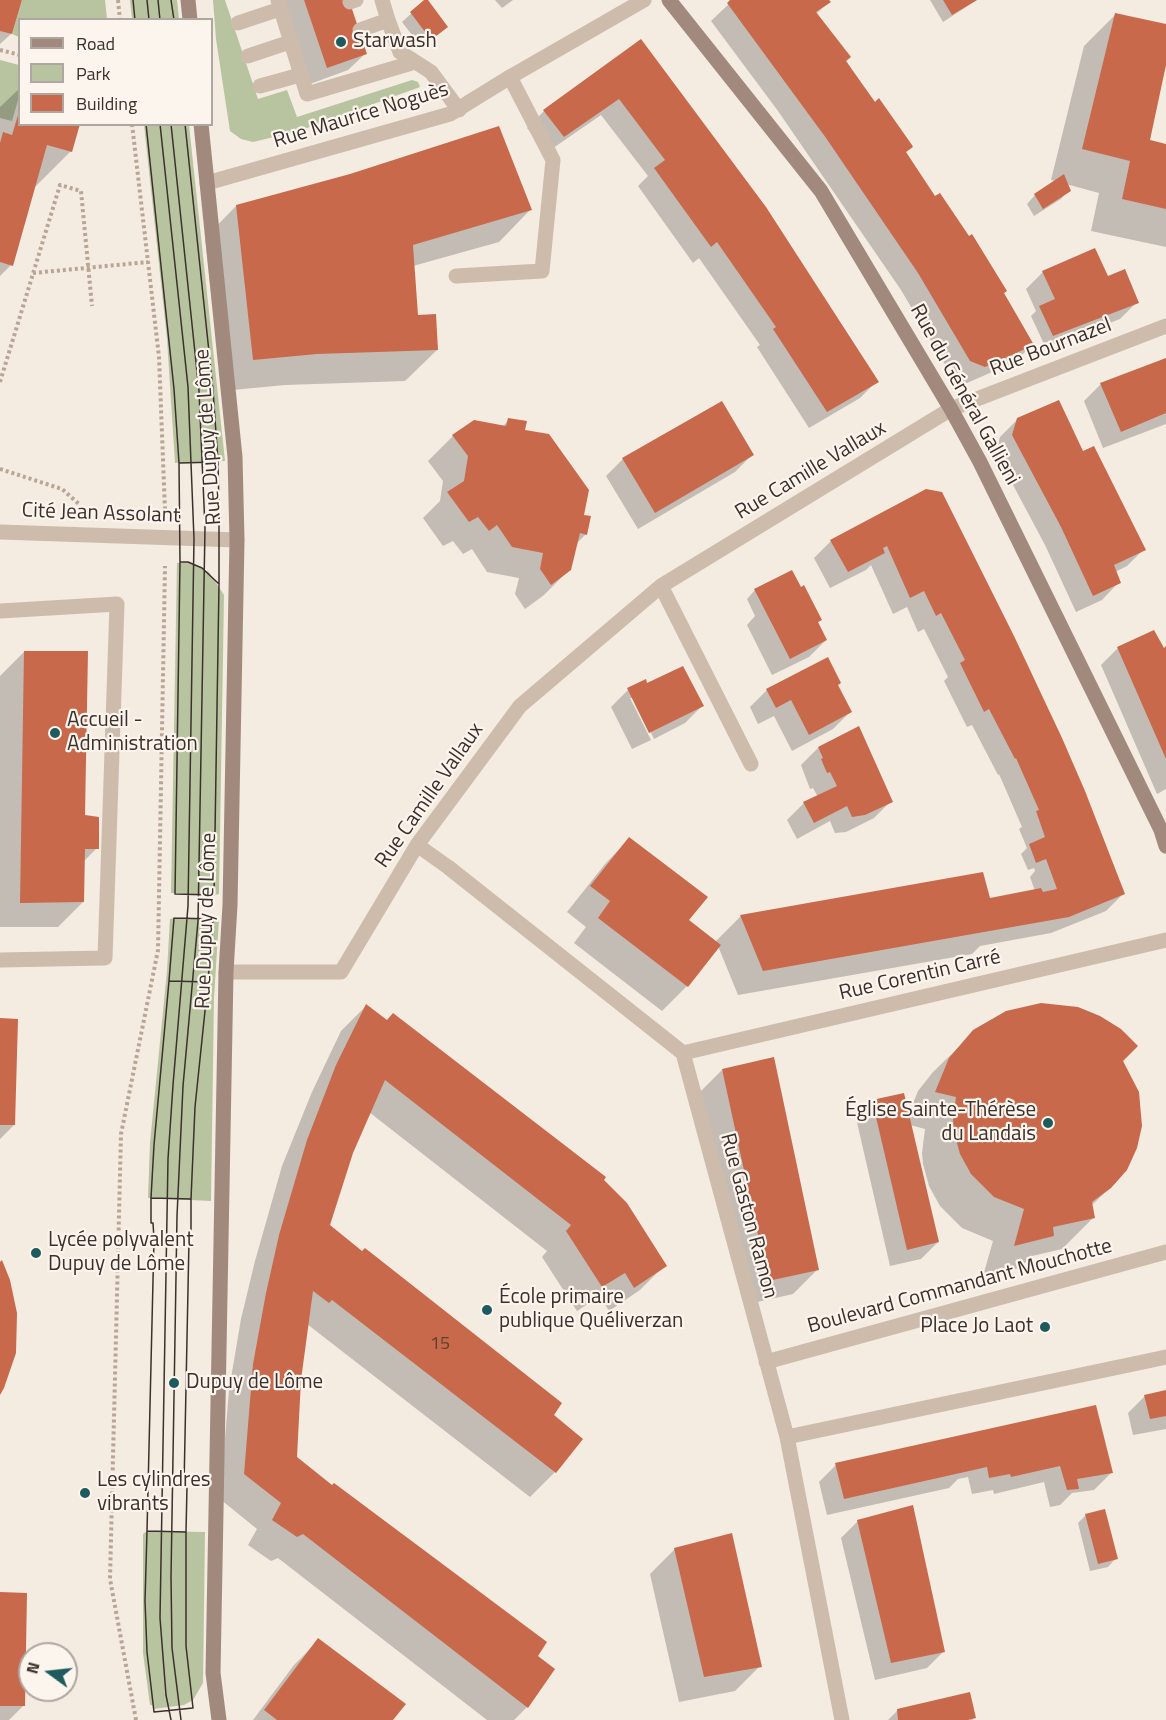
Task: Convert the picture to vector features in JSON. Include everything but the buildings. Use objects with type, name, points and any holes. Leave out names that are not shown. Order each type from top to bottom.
[{"type":"main road","points":[[188,0],[190,18]]},
{"type":"main road","name":"Rue du Général Gallieni","points":[[669,0],[821,190],[951,409],[980,462],[1161,830],[1166,846]]},
{"type":"main road","name":"Rue Dupuy de Lôme","points":[[201,126],[235,458],[237,540],[230,897],[226,972],[213,1673],[219,1720]]},
{"type":"street","points":[[382,0],[400,52],[431,72],[459,110]]},
{"type":"street","name":"Rue Maurice Noguès","points":[[207,183],[450,114],[644,0]]},
{"type":"street","points":[[238,24],[279,4],[307,94],[415,62]]},
{"type":"street","points":[[360,30],[388,20]]},
{"type":"street","points":[[248,56],[290,42]]},
{"type":"street","points":[[260,86],[300,75]]},
{"type":"street","points":[[456,276],[542,272],[553,160],[510,77]]},
{"type":"street","name":"Rue Bournazel","points":[[951,409],[1166,326]]},
{"type":"street","name":"Rue Camille Vallaux","points":[[226,972],[341,972],[417,845],[520,706],[661,586],[951,409]]},
{"type":"street","name":"Cité Jean Assolant","points":[[0,531],[237,540]]},
{"type":"street","points":[[661,586],[751,765]]},
{"type":"street","points":[[0,611],[117,604],[105,958],[0,960]]},
{"type":"street","points":[[417,845],[448,867],[682,1053]]},
{"type":"street","name":"Rue Corentin Carré","points":[[682,1053],[1166,940]]},
{"type":"street","name":"Rue Gaston Ramon","points":[[682,1053],[787,1437],[842,1720]]},
{"type":"street","name":"Boulevard Commandant Mouchotte","points":[[766,1362],[1166,1252]]},
{"type":"street","points":[[787,1437],[1166,1357]]},
{"type":"path","points":[[118,0],[120,18]]},
{"type":"path","points":[[0,50],[18,55]]},
{"type":"path","points":[[132,126],[159,357],[166,538],[159,950],[121,1134],[110,1579],[136,1720]]},
{"type":"path","points":[[0,382],[60,184],[81,191],[92,306]]},
{"type":"path","points":[[33,273],[148,262]]},
{"type":"path","points":[[0,469],[62,489],[114,536]]},
{"type":"green space","points":[[22,0],[105,0],[107,18],[18,18],[18,37],[12,34]]},
{"type":"green space","points":[[130,0],[177,0],[179,18],[132,18]]},
{"type":"green space","points":[[213,0],[225,0],[258,99],[287,90],[297,117],[412,80],[418,82],[420,87],[299,131],[253,142],[241,139],[230,131],[216,39]]},
{"type":"green space","points":[[0,60],[18,65],[18,100],[12,121],[0,118]]},
{"type":"green space","points":[[144,126],[189,126],[225,461],[175,463],[167,339]]},
{"type":"green space","points":[[188,562],[209,572],[224,595],[219,894],[214,895],[171,893],[177,563]]},
{"type":"green space","points":[[170,919],[219,919],[214,998],[211,1201],[148,1198],[150,1143]]},
{"type":"green space","points":[[147,1531],[205,1532],[203,1683],[193,1700],[184,1705],[153,1709],[153,1705],[150,1705],[143,1653],[143,1534]]},
{"type":"tram line","points":[[133,0],[135,18]]},
{"type":"tram line","points":[[147,0],[149,18]]},
{"type":"tram line","points":[[158,0],[160,18]]},
{"type":"tram line","points":[[171,0],[174,18]]},
{"type":"tram line","points":[[146,126],[174,389],[179,463],[218,462],[213,390],[185,126]]},
{"type":"tram line","points":[[160,126],[188,387],[194,539],[188,906],[168,1159],[160,1618],[166,1695],[171,1720]]},
{"type":"tram line","points":[[171,126],[199,391],[205,528],[198,921],[183,1086],[177,1216],[171,1577],[172,1648],[181,1720]]},
{"type":"tram line","points":[[218,462],[219,508],[219,584],[202,568],[188,562],[180,562],[179,463],[218,462]]},
{"type":"tram line","points":[[180,562],[188,562],[202,568],[219,584],[214,895],[175,894],[180,562]]},
{"type":"tram line","points":[[174,918],[213,919],[208,982],[169,981],[174,918]]},
{"type":"tram line","points":[[169,981],[208,982],[195,1107],[191,1199],[151,1198],[169,981]]},
{"type":"tram line","points":[[151,1198],[191,1199],[184,1486],[187,1486],[186,1532],[147,1531],[154,1239],[153,1223],[151,1223],[151,1198]]},
{"type":"tram line","points":[[147,1531],[186,1532],[186,1646],[193,1708],[154,1712],[147,1652],[145,1601],[147,1531]]},
{"type":"place","name":"Starwash","points":[[341,42]]},
{"type":"place","name":"Accueil - Administration","points":[[55,733]]},
{"type":"place","name":"Église Sainte-Thérèse du Landais","points":[[1048,1123]]},
{"type":"place","name":"Lycée polyvalent Dupuy de Lôme","points":[[36,1253]]},
{"type":"place","name":"École primaire publique Quéliverzan","points":[[487,1310]]},
{"type":"place","name":"Place Jo Laot","points":[[1045,1327]]},
{"type":"place","name":"Dupuy de Lôme","points":[[174,1383]]},
{"type":"place","name":"Les cylindres vibrants","points":[[85,1493]]}]
